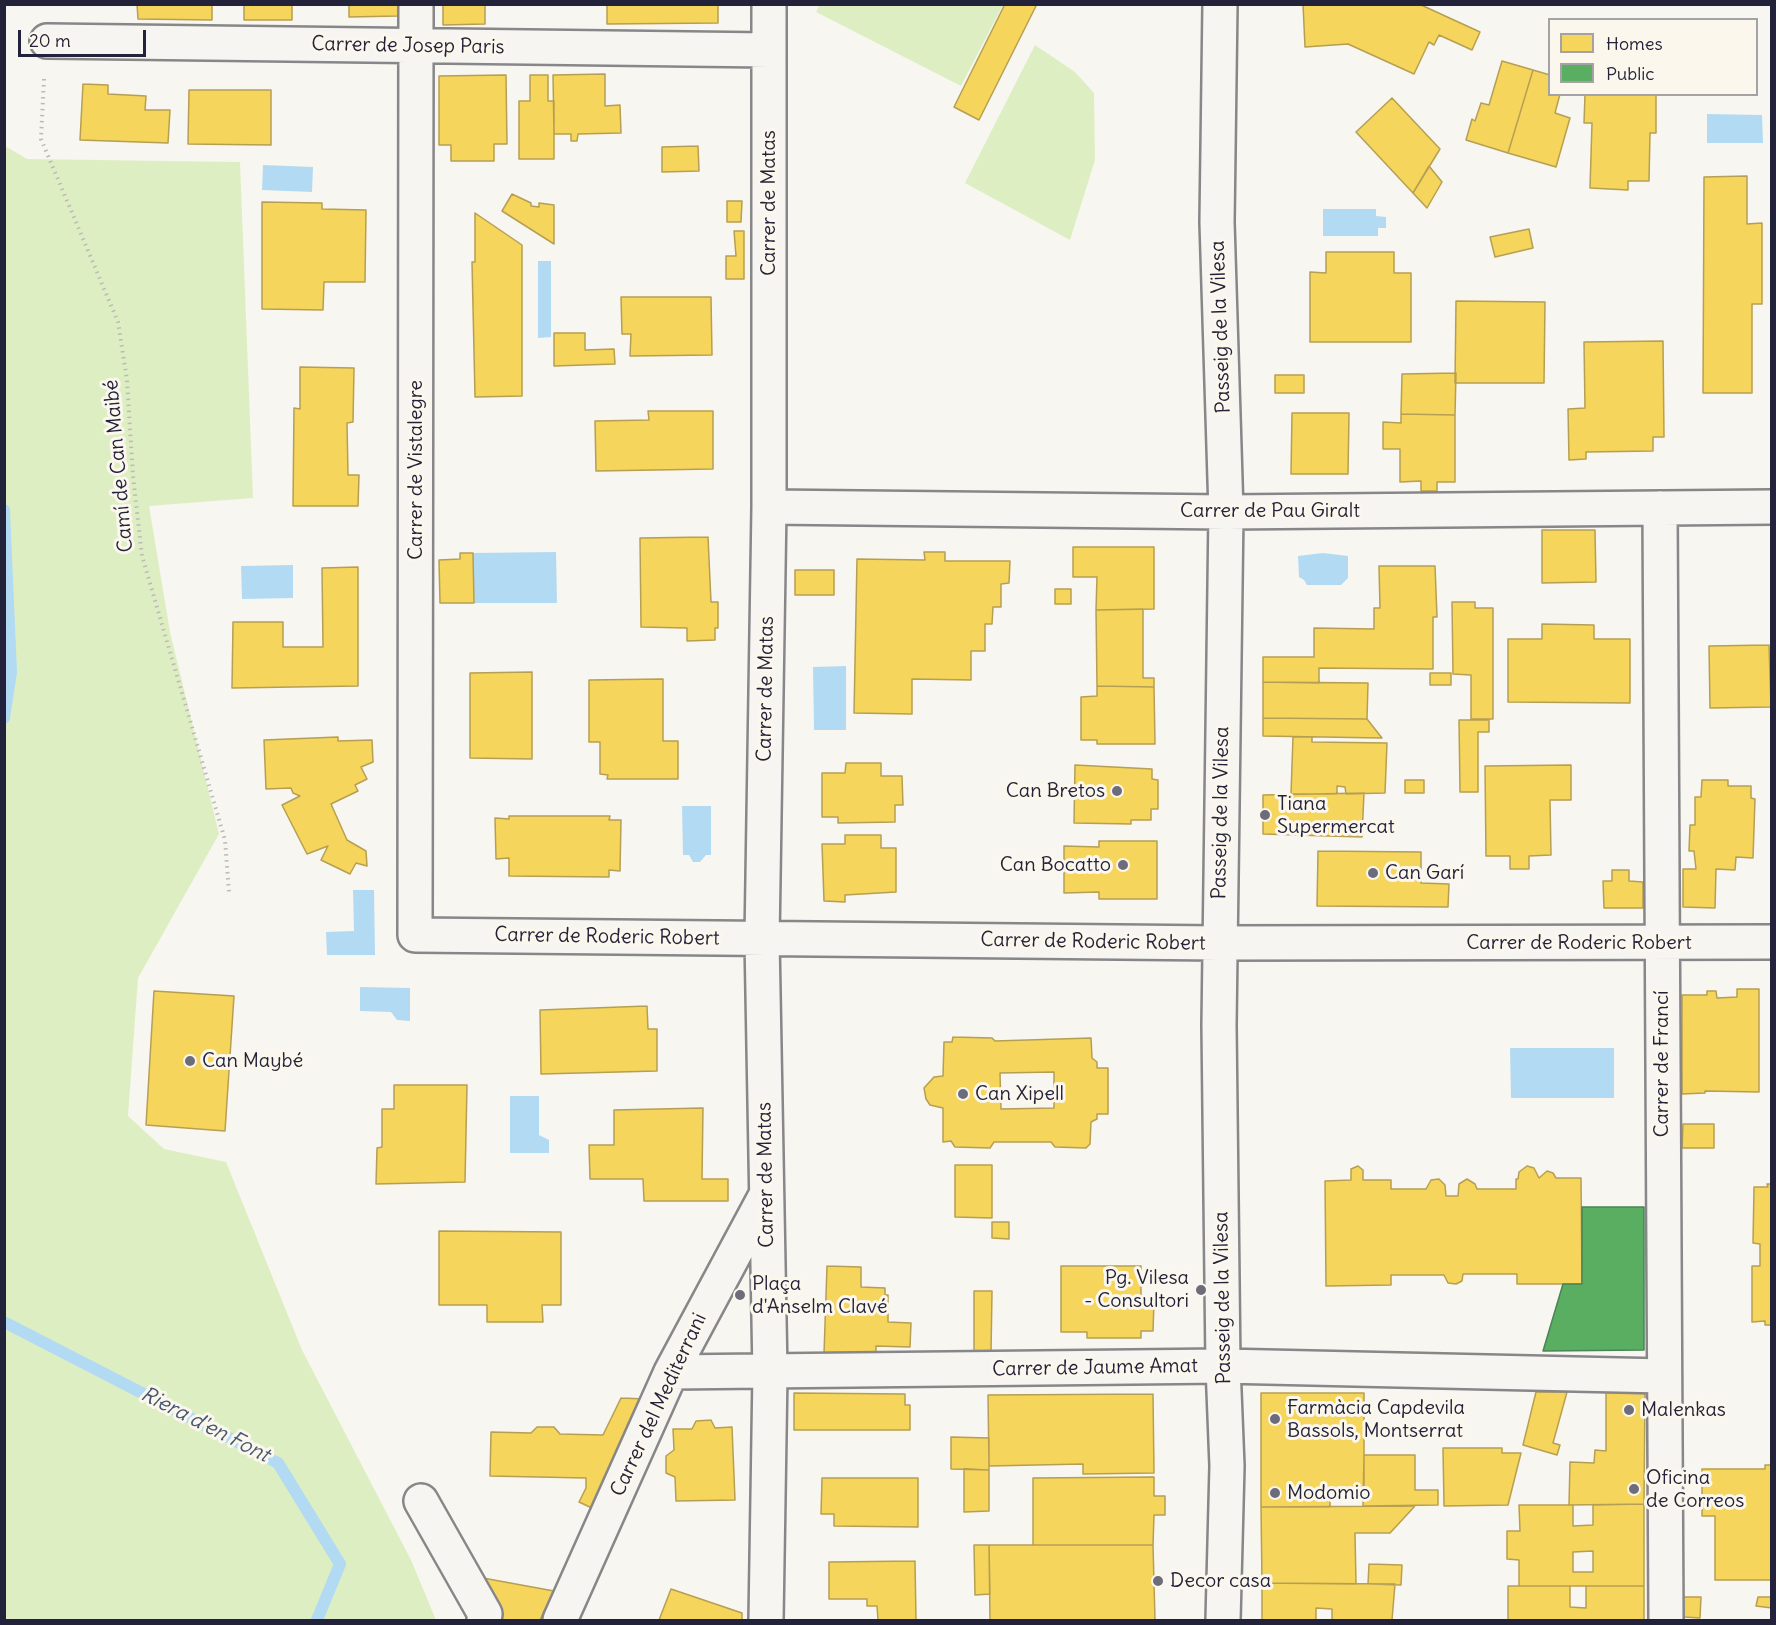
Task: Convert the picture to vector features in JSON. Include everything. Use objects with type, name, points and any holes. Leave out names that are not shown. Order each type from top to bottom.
[{"type":"street","name":"Carrer de Vistalegre","points":[[415,935],[418,46],[416,4]]},
{"type":"street","name":"Carrer de Matas","points":[[766,1620],[770,1373],[762,939],[768,507],[769,4]]},
{"type":"street","name":"Passeig de la Vilesa","points":[[1220,4],[1217,222],[1226,512],[1219,943],[1223,1366],[1227,1466],[1223,1620]]},
{"type":"street","name":"Carrer de Josep Paris","points":[[47,41],[769,50]]},
{"type":"street","name":"Carrer de Pau Giralt","points":[[768,507],[1226,512],[1772,507]]},
{"type":"street","name":"Carrer de Francí","points":[[1660,508],[1662,1376],[1666,1620]]},
{"type":"street","name":"Carrer de Roderic Robert","points":[[415,935],[1219,943],[1772,942]]},
{"type":"street","name":"Carrer del Mediterrani","points":[[560,1620],[671,1372],[767,1193]]},
{"type":"street","name":"Carrer de Jaume Amat","points":[[671,1372],[770,1373],[1223,1366],[1662,1376]]},
{"type":"street","points":[[421,1501],[485,1614],[484,1620]]},
{"type":"path","name":"Camí de Can Maibé","points":[[47,41],[41,140],[118,322],[127,380],[133,476],[142,556],[225,840],[229,892]]},
{"type":"green space","points":[[820,4],[1003,5],[961,86],[816,12]]},
{"type":"green space","points":[[1035,45],[1075,72],[1094,93],[1095,160],[1070,240],[965,183]]},
{"type":"green space","points":[[5,146],[27,159],[240,162],[253,498],[149,506],[170,632],[219,834],[138,978],[128,1116],[164,1149],[226,1162],[302,1350],[411,1560],[436,1620],[5,1620]]},
{"type":"water","points":[[1707,114],[1762,115],[1763,143],[1707,143]]},
{"type":"water","points":[[263,165],[313,167],[312,192],[262,190]]},
{"type":"water","points":[[1323,209],[1376,209],[1376,216],[1386,217],[1386,228],[1378,228],[1378,236],[1323,236]]},
{"type":"water","points":[[538,261],[551,261],[551,337],[538,338]]},
{"type":"water","points":[[556,552],[557,603],[474,603],[473,553]]},
{"type":"water","points":[[1323,553],[1348,556],[1348,578],[1341,585],[1307,585],[1299,577],[1298,556]]},
{"type":"water","points":[[293,565],[293,598],[242,599],[241,566]]},
{"type":"water","points":[[846,666],[846,730],[814,730],[813,667]]},
{"type":"water","points":[[682,806],[711,806],[711,855],[706,855],[700,862],[693,862],[689,855],[683,855]]},
{"type":"water","points":[[353,890],[374,890],[375,955],[327,955],[326,932],[354,931]]},
{"type":"water","points":[[360,987],[410,988],[410,1021],[397,1020],[391,1012],[360,1011]]},
{"type":"water","points":[[1510,1048],[1614,1048],[1614,1098],[1511,1098]]},
{"type":"water","points":[[510,1096],[539,1096],[539,1135],[549,1140],[549,1153],[510,1153]]},
{"type":"building: Homes","points":[[137,4],[212,4],[212,20],[138,19]]},
{"type":"building: Homes","points":[[244,4],[292,4],[292,20],[244,20]]},
{"type":"building: Homes","points":[[349,4],[398,4],[398,16],[349,17]]},
{"type":"building: Homes","points":[[443,4],[485,4],[485,24],[443,25]]},
{"type":"building: Homes","points":[[607,4],[718,4],[718,23],[607,24]]},
{"type":"building: Homes","points":[[1005,4],[1037,4],[979,120],[954,107]]},
{"type":"building: Homes","points":[[1303,4],[1419,4],[1480,32],[1472,50],[1439,35],[1434,45],[1429,42],[1414,74],[1348,44],[1305,47]]},
{"type":"building: Homes","points":[[1502,61],[1533,70],[1508,153],[1466,140],[1472,119],[1475,121],[1481,103],[1489,105]]},
{"type":"building: Homes","points":[[1533,70],[1548,74],[1548,96],[1559,96],[1555,113],[1570,118],[1556,167],[1508,153]]},
{"type":"building: Homes","points":[[605,74],[605,106],[620,105],[621,133],[578,134],[577,141],[571,141],[571,134],[554,134],[553,75]]},
{"type":"building: Homes","points":[[506,75],[507,144],[494,144],[494,161],[451,161],[451,145],[439,145],[439,76]]},
{"type":"building: Homes","points":[[530,75],[548,75],[548,101],[554,101],[554,159],[519,159],[519,101],[530,101]]},
{"type":"building: Homes","points":[[83,84],[108,85],[108,94],[146,96],[145,110],[170,110],[168,143],[80,140]]},
{"type":"building: Homes","points":[[189,90],[271,90],[271,145],[188,144]]},
{"type":"building: Homes","points":[[1585,96],[1656,96],[1656,133],[1650,133],[1649,181],[1628,181],[1628,190],[1590,188],[1592,123],[1584,123]]},
{"type":"building: Homes","points":[[1392,98],[1440,149],[1413,193],[1356,132]]},
{"type":"building: Homes","points":[[698,146],[699,171],[662,172],[662,147]]},
{"type":"building: Homes","points":[[1429,166],[1442,182],[1427,208],[1413,193]]},
{"type":"building: Homes","points":[[1747,176],[1747,224],[1762,223],[1762,304],[1752,304],[1752,393],[1703,393],[1704,177]]},
{"type":"building: Homes","points":[[512,194],[531,203],[531,206],[539,207],[539,203],[554,205],[554,244],[502,211]]},
{"type":"building: Homes","points":[[727,201],[742,201],[741,222],[727,222]]},
{"type":"building: Homes","points":[[262,202],[322,203],[322,209],[366,210],[365,282],[324,282],[323,310],[262,309]]},
{"type":"building: Homes","points":[[475,213],[522,245],[522,396],[475,397],[472,262],[475,262]]},
{"type":"building: Homes","points":[[1529,229],[1533,248],[1495,257],[1490,237]]},
{"type":"building: Homes","points":[[734,231],[744,231],[744,279],[726,279],[726,256],[736,256]]},
{"type":"building: Homes","points":[[1326,252],[1394,252],[1394,273],[1411,273],[1411,342],[1310,342],[1310,272],[1326,273]]},
{"type":"building: Homes","points":[[621,297],[711,297],[712,355],[630,356],[631,334],[622,334]]},
{"type":"building: Homes","points":[[1456,301],[1545,302],[1544,383],[1455,383]]},
{"type":"building: Homes","points":[[554,333],[585,333],[585,350],[614,349],[615,364],[554,366]]},
{"type":"building: Homes","points":[[1663,341],[1664,437],[1653,437],[1653,451],[1586,452],[1586,459],[1569,460],[1568,409],[1585,408],[1584,342]]},
{"type":"building: Homes","points":[[300,367],[354,368],[353,422],[347,423],[348,475],[359,475],[358,506],[293,506],[294,408],[300,409]]},
{"type":"building: Homes","points":[[1456,373],[1455,415],[1401,414],[1402,374]]},
{"type":"building: Homes","points":[[1275,375],[1304,375],[1304,393],[1275,393]]},
{"type":"building: Homes","points":[[648,411],[713,411],[713,469],[596,471],[595,421],[649,420]]},
{"type":"building: Homes","points":[[1292,413],[1349,413],[1348,474],[1291,474]]},
{"type":"building: Homes","points":[[1401,414],[1455,415],[1455,482],[1437,482],[1437,491],[1421,491],[1421,481],[1400,482],[1400,449],[1383,449],[1383,422],[1401,423]]},
{"type":"building: Homes","points":[[1542,530],[1595,530],[1596,582],[1542,583]]},
{"type":"building: Homes","points":[[708,537],[711,602],[718,602],[718,628],[715,628],[715,640],[687,641],[687,628],[641,627],[640,538]]},
{"type":"building: Homes","points":[[1073,547],[1154,547],[1154,609],[1096,610],[1097,577],[1073,577]]},
{"type":"building: Homes","points":[[924,552],[945,552],[945,561],[1010,561],[1009,583],[1001,584],[1001,607],[993,607],[992,624],[985,624],[985,651],[971,651],[971,680],[912,679],[912,714],[854,713],[857,559],[925,560]]},
{"type":"building: Homes","points":[[460,553],[473,553],[474,603],[440,603],[439,560],[460,559]]},
{"type":"building: Homes","points":[[1379,566],[1435,566],[1437,617],[1433,617],[1433,669],[1319,668],[1319,683],[1263,682],[1263,657],[1314,657],[1314,628],[1374,629],[1374,608],[1380,608]]},
{"type":"building: Homes","points":[[358,567],[358,686],[232,688],[233,622],[283,622],[283,647],[323,647],[322,568]]},
{"type":"building: Homes","points":[[795,570],[834,570],[834,595],[795,595]]},
{"type":"building: Homes","points":[[1055,589],[1071,589],[1071,604],[1055,604]]},
{"type":"building: Homes","points":[[1452,602],[1475,602],[1475,608],[1493,608],[1493,719],[1471,719],[1471,675],[1453,674]]},
{"type":"building: Homes","points":[[1143,609],[1143,678],[1154,678],[1154,687],[1097,686],[1096,610]]},
{"type":"building: Homes","points":[[1542,624],[1594,625],[1594,639],[1630,639],[1630,703],[1508,702],[1508,639],[1542,639]]},
{"type":"building: Homes","points":[[1769,645],[1771,707],[1710,708],[1709,646]]},
{"type":"building: Homes","points":[[532,672],[532,759],[470,758],[470,673]]},
{"type":"building: Homes","points":[[1430,673],[1451,673],[1451,685],[1430,685]]},
{"type":"building: Homes","points":[[663,679],[663,741],[678,741],[678,779],[607,779],[608,775],[600,774],[600,742],[589,742],[589,680]]},
{"type":"building: Homes","points":[[1263,682],[1368,683],[1367,719],[1263,718]]},
{"type":"building: Homes","points":[[1097,686],[1154,687],[1155,744],[1097,744],[1097,740],[1081,740],[1081,697],[1097,696]]},
{"type":"building: Homes","points":[[1263,718],[1367,719],[1382,738],[1263,736]]},
{"type":"building: Homes","points":[[1459,720],[1489,720],[1489,732],[1478,732],[1478,792],[1460,792]]},
{"type":"building: Homes","points":[[338,737],[338,741],[372,740],[373,762],[361,767],[367,779],[355,785],[358,791],[331,804],[347,840],[366,851],[367,866],[356,863],[350,874],[321,860],[328,846],[307,854],[282,805],[300,796],[293,793],[291,788],[266,789],[264,740]]},
{"type":"building: Homes","points":[[1293,737],[1312,737],[1312,742],[1387,743],[1385,793],[1346,794],[1345,787],[1337,786],[1337,794],[1291,794]]},
{"type":"building: Homes","points":[[846,763],[881,763],[881,776],[902,776],[903,805],[895,805],[895,822],[838,823],[838,817],[822,817],[822,773],[845,773]]},
{"type":"building: Homes","points":[[1075,765],[1152,769],[1152,779],[1158,780],[1158,809],[1151,809],[1151,820],[1131,820],[1131,824],[1074,823]]},
{"type":"building: Homes","points":[[1571,765],[1571,800],[1550,800],[1551,855],[1529,856],[1529,869],[1510,869],[1510,856],[1486,856],[1485,766]]},
{"type":"building: Homes","points":[[1405,780],[1424,780],[1424,793],[1405,793]]},
{"type":"building: Homes","points":[[1702,780],[1728,780],[1728,786],[1751,786],[1751,798],[1755,799],[1753,858],[1736,857],[1735,870],[1716,869],[1715,908],[1683,907],[1683,869],[1696,869],[1694,851],[1689,851],[1690,825],[1695,825],[1695,797],[1701,797]]},
{"type":"building: Homes","points":[[1364,793],[1362,837],[1263,834],[1263,795]]},
{"type":"building: Homes","points":[[509,816],[610,816],[609,820],[621,820],[620,871],[609,870],[609,877],[509,876],[509,858],[496,859],[495,818],[509,819]]},
{"type":"building: Homes","points":[[845,835],[881,835],[881,848],[896,848],[896,892],[845,895],[845,902],[824,901],[822,844],[845,844]]},
{"type":"building: Homes","points":[[1099,841],[1157,841],[1157,899],[1099,899],[1099,892],[1064,893],[1064,846],[1099,847]]},
{"type":"building: Homes","points":[[1318,851],[1421,852],[1421,883],[1449,884],[1448,907],[1317,906]]},
{"type":"building: Homes","points":[[1612,870],[1629,870],[1629,881],[1643,882],[1643,908],[1604,908],[1603,881],[1612,881]]},
{"type":"building: Homes","points":[[1737,989],[1759,989],[1759,1092],[1705,1091],[1705,1093],[1682,1094],[1682,995],[1707,995],[1707,991],[1716,991],[1717,998],[1737,997]]},
{"type":"building: Homes","name":"Can Maybé","points":[[154,991],[234,996],[225,1131],[146,1125]]},
{"type":"building: Homes","points":[[647,1006],[648,1029],[657,1029],[657,1071],[541,1074],[540,1010]]},
{"type":"building: Homes","name":"Can Xipell","points":[[953,1037],[992,1038],[995,1041],[1091,1038],[1092,1058],[1097,1062],[1097,1068],[1108,1068],[1108,1114],[1097,1114],[1097,1119],[1091,1122],[1090,1144],[1086,1148],[1055,1147],[1051,1142],[994,1142],[990,1148],[955,1147],[951,1141],[943,1142],[943,1108],[930,1105],[924,1088],[934,1077],[943,1076],[944,1042],[952,1042]],"holes":[[[1054,1072],[1054,1108],[1001,1109],[1000,1073]]]},
{"type":"building: Homes","points":[[394,1085],[467,1085],[465,1182],[376,1184],[377,1148],[382,1147],[382,1109],[394,1109]]},
{"type":"building: Homes","points":[[703,1108],[702,1179],[728,1179],[728,1201],[644,1201],[643,1179],[590,1179],[589,1145],[614,1145],[614,1110]]},
{"type":"building: Homes","points":[[1683,1124],[1714,1124],[1714,1148],[1682,1148]]},
{"type":"building: Homes","points":[[955,1165],[992,1165],[992,1218],[955,1217]]},
{"type":"building: Homes","points":[[1358,1166],[1363,1170],[1363,1180],[1391,1180],[1391,1189],[1426,1189],[1431,1180],[1439,1179],[1445,1185],[1446,1196],[1458,1196],[1459,1184],[1467,1179],[1475,1184],[1477,1189],[1516,1189],[1519,1172],[1527,1166],[1534,1168],[1539,1178],[1547,1171],[1553,1173],[1556,1178],[1581,1178],[1582,1284],[1517,1284],[1517,1274],[1463,1274],[1462,1281],[1456,1284],[1448,1283],[1444,1275],[1391,1275],[1391,1285],[1326,1286],[1325,1181],[1351,1180],[1351,1169]]},
{"type":"building: Homes","points":[[1767,1184],[1772,1184],[1772,1325],[1765,1325],[1765,1321],[1752,1322],[1752,1266],[1760,1266],[1760,1244],[1753,1243],[1754,1187],[1768,1187]]},
{"type":"building: Homes","points":[[992,1222],[1009,1222],[1009,1239],[992,1238]]},
{"type":"building: Homes","points":[[439,1231],[561,1232],[561,1305],[542,1305],[543,1322],[487,1322],[487,1305],[439,1305]]},
{"type":"building: Homes","points":[[827,1266],[861,1267],[861,1287],[885,1288],[885,1295],[888,1295],[888,1322],[911,1323],[910,1347],[876,1346],[876,1354],[824,1354]]},
{"type":"building: Homes","points":[[1061,1266],[1141,1266],[1141,1302],[1154,1302],[1153,1331],[1141,1331],[1141,1338],[1087,1338],[1087,1332],[1061,1332]]},
{"type":"building: Homes","points":[[974,1291],[992,1291],[991,1354],[974,1354]]},
{"type":"building: Homes","points":[[1536,1392],[1567,1392],[1553,1443],[1560,1445],[1557,1455],[1523,1445]]},
{"type":"building: Homes","points":[[1606,1392],[1645,1392],[1644,1504],[1569,1505],[1570,1462],[1594,1463],[1595,1450],[1606,1451]]},
{"type":"building: Homes","points":[[794,1393],[905,1394],[905,1405],[910,1405],[910,1430],[794,1430]]},
{"type":"building: Homes","points":[[1261,1393],[1364,1393],[1364,1492],[1330,1492],[1330,1507],[1261,1507]]},
{"type":"building: Homes","points":[[1153,1394],[1154,1473],[1083,1474],[1083,1464],[989,1466],[988,1395]]},
{"type":"building: Homes","points":[[621,1398],[646,1399],[594,1509],[579,1502],[586,1488],[586,1478],[490,1476],[491,1432],[531,1433],[537,1427],[554,1427],[560,1434],[603,1435]]},
{"type":"building: Homes","points":[[711,1420],[715,1428],[732,1427],[735,1500],[676,1501],[675,1477],[666,1473],[666,1456],[674,1450],[673,1429],[692,1429],[696,1421]]},
{"type":"building: Homes","points":[[951,1437],[989,1438],[989,1470],[951,1469]]},
{"type":"building: Homes","points":[[1443,1448],[1502,1448],[1502,1453],[1521,1453],[1508,1505],[1444,1506]]},
{"type":"building: Homes","points":[[1364,1455],[1415,1455],[1415,1490],[1438,1490],[1438,1505],[1363,1506]]},
{"type":"building: Homes","points":[[1765,1465],[1772,1465],[1772,1580],[1715,1580],[1715,1516],[1702,1516],[1702,1469],[1765,1469]]},
{"type":"building: Homes","points":[[964,1469],[989,1470],[989,1511],[964,1512]]},
{"type":"building: Homes","points":[[1154,1477],[1154,1496],[1165,1496],[1165,1515],[1154,1515],[1153,1545],[1033,1545],[1033,1478]]},
{"type":"building: Homes","points":[[822,1478],[918,1478],[918,1527],[834,1526],[834,1514],[821,1514]]},
{"type":"building: Homes","points":[[1644,1504],[1644,1586],[1519,1586],[1519,1560],[1507,1559],[1507,1531],[1520,1531],[1519,1505],[1573,1505],[1573,1526],[1593,1525],[1593,1505]],"holes":[[[1593,1551],[1593,1572],[1573,1572],[1573,1552]]]},
{"type":"building: Homes","points":[[1415,1506],[1390,1533],[1355,1533],[1356,1584],[1262,1583],[1261,1507]]},
{"type":"building: Homes","points":[[974,1545],[989,1545],[990,1594],[975,1595]]},
{"type":"building: Homes","points":[[989,1545],[1153,1545],[1155,1620],[990,1620]]},
{"type":"building: Homes","points":[[915,1561],[916,1620],[878,1620],[877,1606],[867,1606],[867,1599],[829,1599],[829,1562]]},
{"type":"building: Homes","points":[[1369,1564],[1402,1565],[1401,1585],[1368,1584]]},
{"type":"building: Homes","points":[[483,1578],[554,1591],[540,1620],[497,1620]]},
{"type":"building: Homes","points":[[1262,1583],[1395,1584],[1392,1620],[1332,1620],[1332,1609],[1316,1608],[1316,1620],[1262,1620]]},
{"type":"building: Homes","points":[[1508,1586],[1570,1586],[1570,1607],[1586,1608],[1586,1586],[1644,1586],[1644,1620],[1508,1620]]},
{"type":"building: Homes","points":[[671,1589],[742,1613],[742,1620],[659,1620]]},
{"type":"building: Homes","points":[[1683,1597],[1701,1597],[1700,1618],[1684,1617]]},
{"type":"building: Homes","points":[[1758,1597],[1772,1597],[1772,1608],[1756,1606]]},
{"type":"building: Public","points":[[1582,1207],[1644,1207],[1644,1350],[1543,1351],[1563,1284],[1582,1284]]},
{"type":"waterway","name":"Riera d'en Font","points":[[4,510],[11,672],[4,718]]},
{"type":"waterway","name":"Riera d'en Font","points":[[4,1322],[278,1463],[340,1564],[317,1620]]},
{"type":"place","name":"Can Bretos","points":[[1117,791]]},
{"type":"place","name":"Tiana Supermercat","points":[[1265,815]]},
{"type":"place","name":"Can Bocatto","points":[[1123,865]]},
{"type":"place","name":"Can Garí","points":[[1373,873]]},
{"type":"place","name":"Can Maybé","points":[[190,1061]]},
{"type":"place","name":"Can Xipell","points":[[963,1094]]},
{"type":"place","name":"Pg. Vilesa - Consultori","points":[[1201,1290]]},
{"type":"place","name":"Plaça d'Anselm Clavé","points":[[740,1295]]},
{"type":"place","name":"Malenkas","points":[[1629,1410]]},
{"type":"place","name":"Farmàcia Capdevila Bassols, Montserrat","points":[[1275,1419]]},
{"type":"place","name":"Oficina de Correos","points":[[1634,1489]]},
{"type":"place","name":"Modomio","points":[[1275,1493]]},
{"type":"place","name":"Decor casa","points":[[1158,1581]]}]
